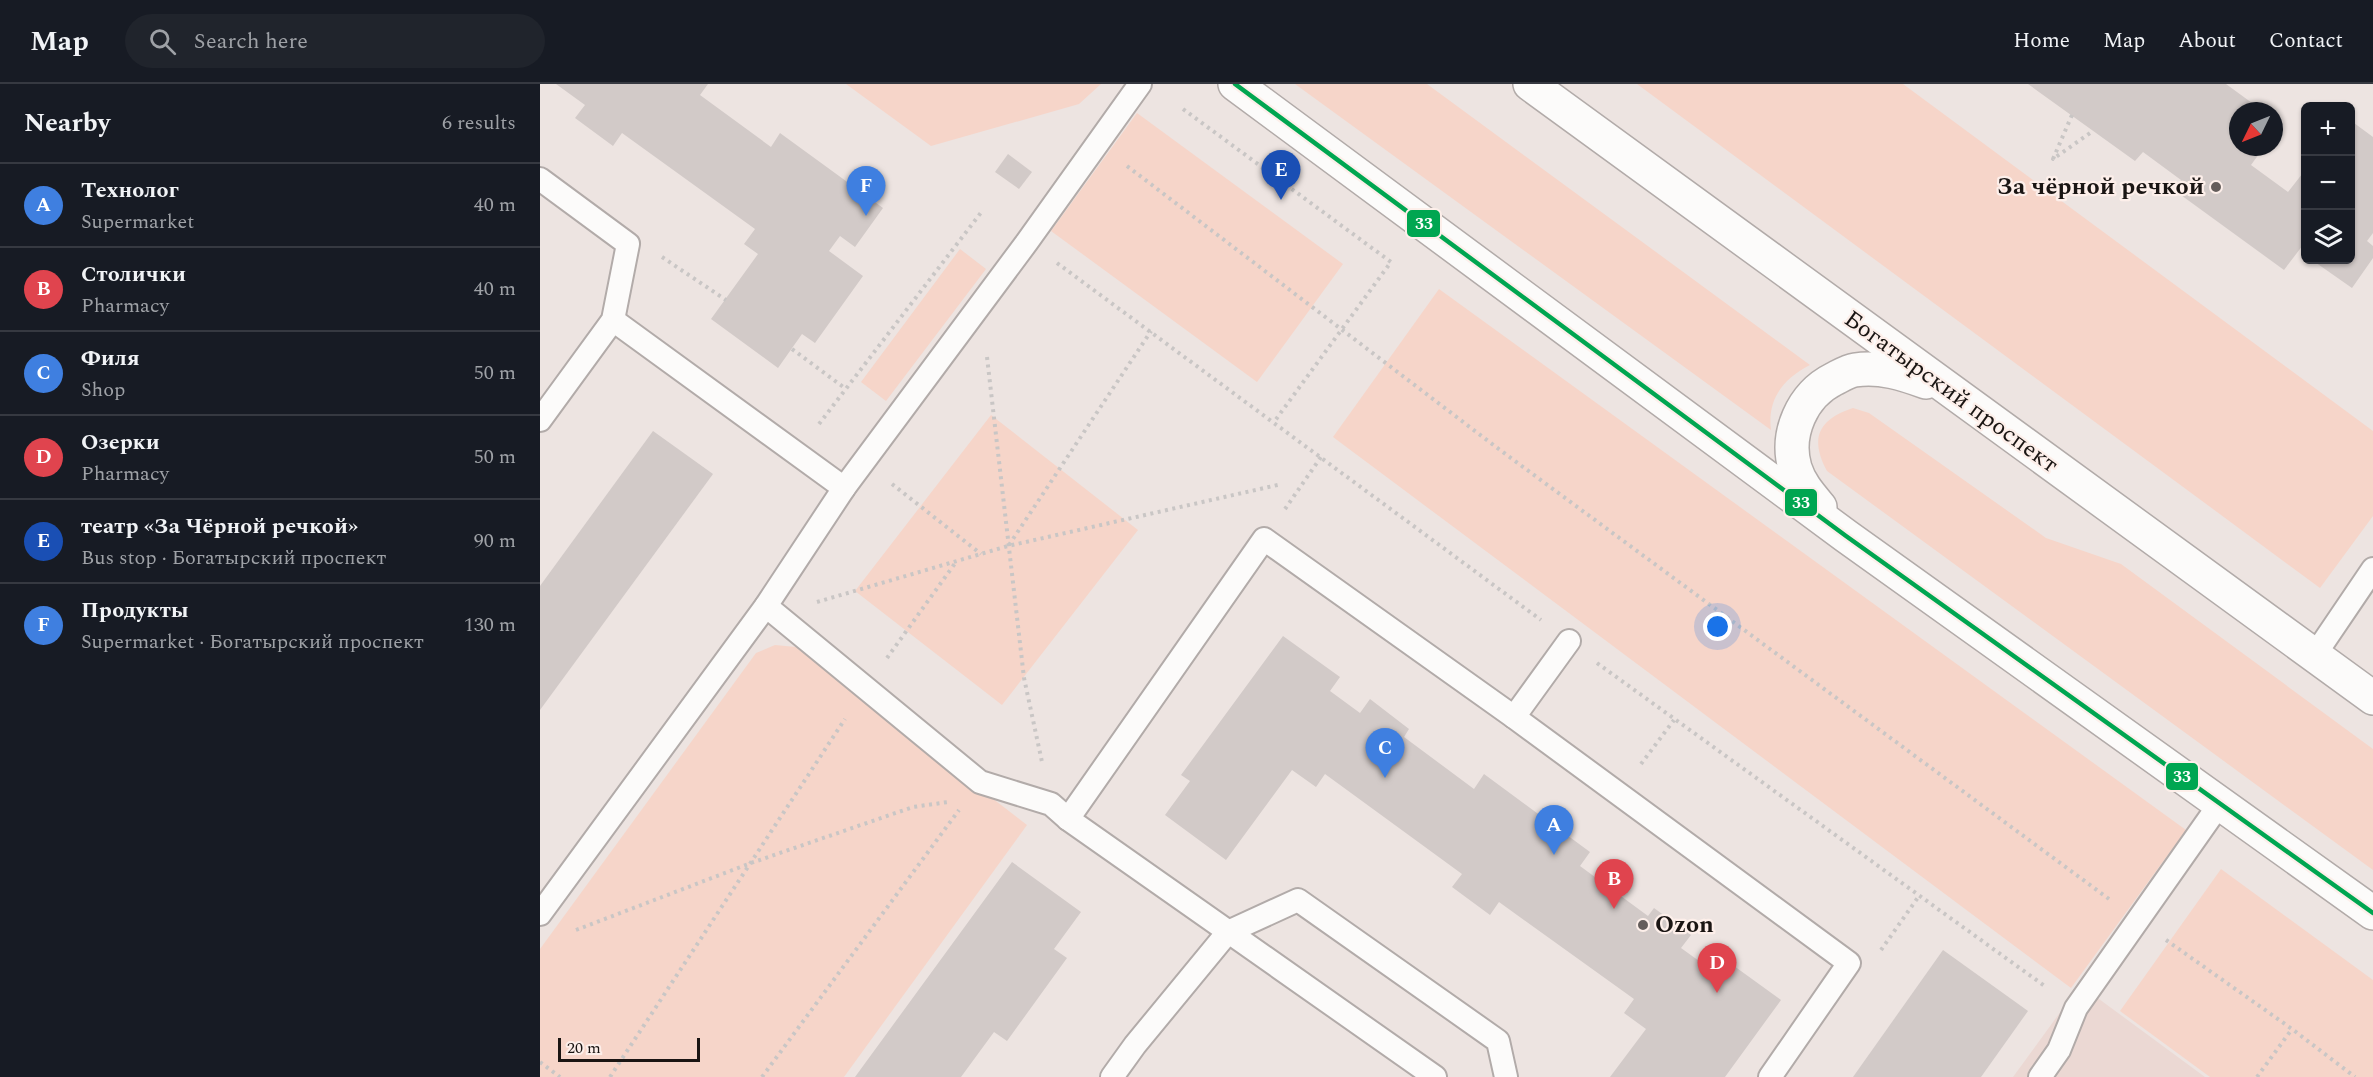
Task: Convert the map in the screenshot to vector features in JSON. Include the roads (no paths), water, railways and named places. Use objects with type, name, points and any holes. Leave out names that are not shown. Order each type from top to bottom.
[{"type":"main road","points":[[1235,84],[1846,536],[2221,802],[2373,913]]},
{"type":"main road","name":"Богатырский проспект","points":[[1530,84],[2373,698]]},
{"type":"main road","points":[[1846,536],[1806,491],[1795,468],[1792,444],[1797,420],[1806,401],[1822,386],[1854,370],[1896,371],[1948,390]]},
{"type":"lane","points":[[540,914],[770,610],[844,488],[1140,84]]},
{"type":"lane","points":[[540,179],[628,244],[613,320],[540,420]]},
{"type":"lane","points":[[613,320],[844,488]]},
{"type":"lane","points":[[1068,819],[1264,539],[1619,793],[1849,963],[1770,1077]]},
{"type":"lane","points":[[2314,656],[2373,569]]},
{"type":"lane","points":[[770,610],[865,688],[973,791],[1051,804],[1068,819],[1435,1077]]},
{"type":"lane","points":[[1514,717],[1569,641]]},
{"type":"lane","points":[[2040,1077],[2059,1050],[2076,1008],[2221,802]]},
{"type":"lane","points":[[1112,1077],[1135,1045],[1228,932],[1298,900],[1498,1041],[1506,1077]]},
{"type":"place","name":"За чёрной речкой","points":[[2216,187]]},
{"type":"place","name":"театр «За Чёрной речкой»","points":[[1281,200]]},
{"type":"place","name":"Продукты","points":[[866,216]]},
{"type":"place","name":"Филя","points":[[1385,778]]},
{"type":"place","name":"Технолог","points":[[1554,855]]},
{"type":"place","name":"Столички","points":[[1614,909]]},
{"type":"place","name":"Ozon","points":[[1643,925]]},
{"type":"place","name":"Озерки","points":[[1717,993]]}]
